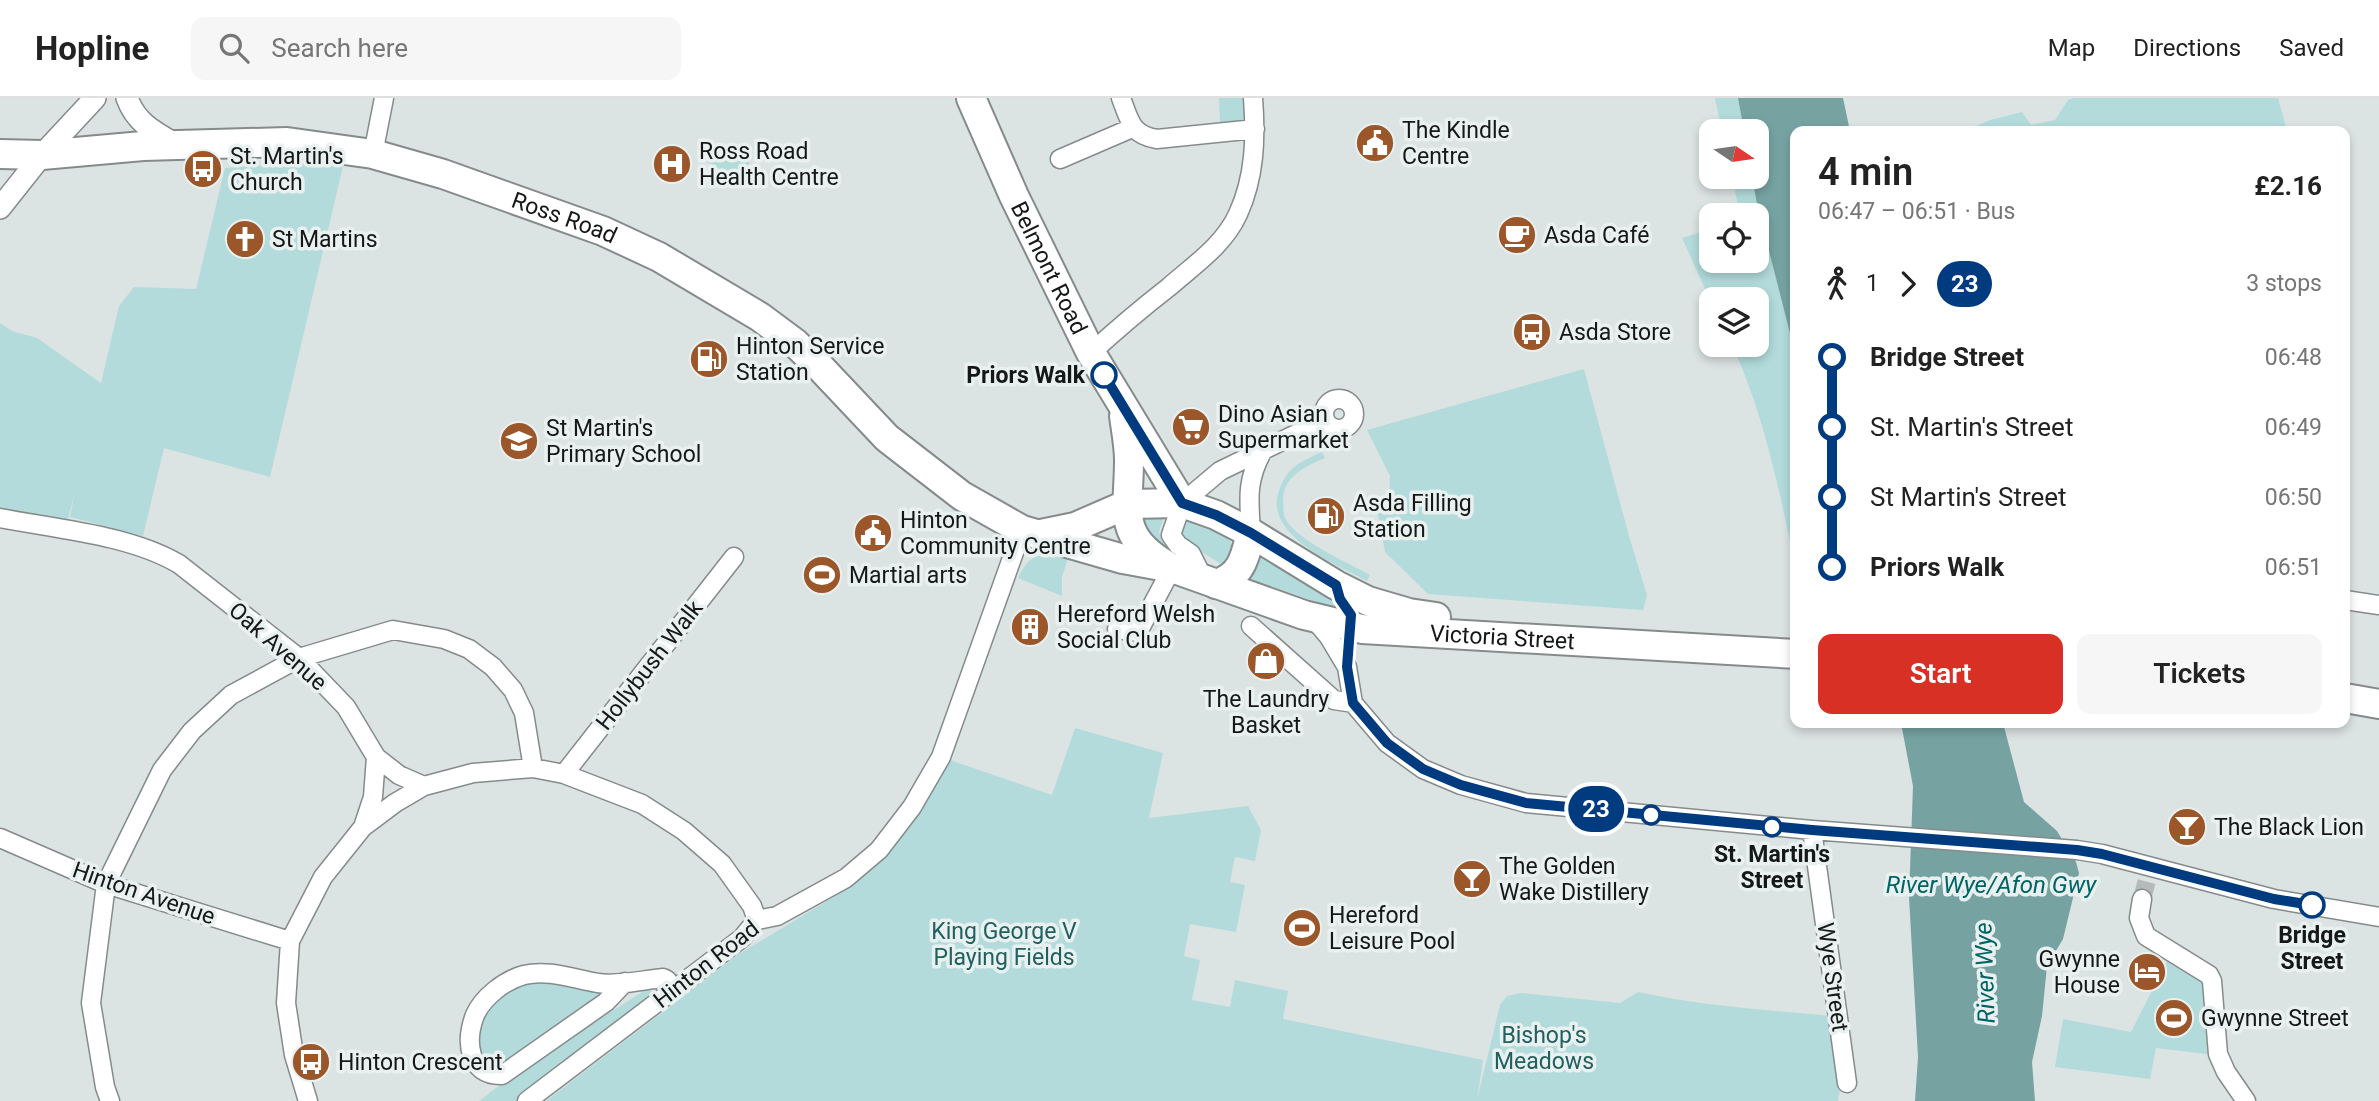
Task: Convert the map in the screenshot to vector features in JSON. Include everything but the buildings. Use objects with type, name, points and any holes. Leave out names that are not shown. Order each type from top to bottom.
[{"type":"highway","name":"Belmont Road","points":[[971,98],[1014,196],[1091,353],[1182,503]]},
{"type":"highway","name":"Ross Road","points":[[0,154],[42,155],[177,145],[287,142],[373,154],[443,174],[592,226],[659,257],[760,317],[795,343],[887,438],[975,505],[1029,532],[1123,559],[1172,568]]},
{"type":"highway","points":[[1122,407],[1129,456],[1128,524],[1144,551],[1172,568]]},
{"type":"highway","points":[[1029,532],[1075,527],[1128,504],[1182,503]]},
{"type":"highway","name":"Victoria Street","points":[[1182,503],[1216,515],[1336,585],[1377,605],[1398,611],[1456,625],[1790,653]]},
{"type":"highway","points":[[1210,582],[1228,580],[1236,574],[1251,533]]},
{"type":"highway","name":"Victoria Street","points":[[1172,568],[1313,618],[1352,627],[1456,625],[1790,636]]},
{"type":"highway","points":[[1336,585],[1340,599],[1351,615],[1352,627]]},
{"type":"highway","points":[[2350,679],[2379,684]]},
{"type":"highway","points":[[2350,699],[2379,704]]},
{"type":"street","points":[[0,208],[42,155],[95,98]]},
{"type":"street","points":[[127,98],[132,113],[148,128],[177,145]]},
{"type":"street","points":[[373,154],[384,98]]},
{"type":"street","points":[[1121,98],[1132,128],[1144,137],[1157,139],[1255,129]]},
{"type":"street","points":[[1091,353],[1203,258],[1223,238],[1237,216],[1253,165],[1253,98]]},
{"type":"street","points":[[1060,159],[1132,128]]},
{"type":"street","points":[[1210,582],[1191,554],[1178,545],[1171,535],[1182,503],[1220,471],[1325,420]]},
{"type":"street","points":[[1251,533],[1251,471],[1262,452]]},
{"type":"street","name":"Oak Avenue","points":[[0,518],[132,544],[160,553],[179,564],[299,658],[346,708],[376,757],[399,775],[424,786]]},
{"type":"street","name":"Hinton Road","points":[[527,1101],[742,938],[757,920],[777,916],[846,878],[879,850],[912,807],[941,757],[1029,532]]},
{"type":"street","name":"Hollybush Walk","points":[[565,774],[734,557]]},
{"type":"street","points":[[1117,629],[1138,632],[1172,568]]},
{"type":"street","points":[[2350,601],[2379,606]]},
{"type":"street","points":[[1313,618],[1329,637],[1347,667]]},
{"type":"street","points":[[1251,626],[1334,700],[1353,703]]},
{"type":"street","points":[[1352,627],[1347,667],[1353,703],[1387,743],[1423,769],[1484,792],[1526,803],[1812,830],[2077,850],[2148,873],[2379,917]]},
{"type":"street","points":[[110,1101],[105,1087],[91,1003],[106,884],[162,770],[192,731],[231,695],[299,658],[393,630],[444,639],[469,649],[494,667],[513,690],[524,713],[533,768]]},
{"type":"street","points":[[363,827],[373,797],[376,757]]},
{"type":"street","points":[[308,1101],[294,1055],[286,1003],[290,941],[323,877],[363,827],[424,786],[473,773],[533,768],[565,774],[642,804],[684,831],[722,864],[752,905],[757,920]]},
{"type":"street","name":"Wye Street","points":[[1812,830],[1847,1083]]},
{"type":"street","name":"Hinton Avenue","points":[[0,838],[106,884],[290,941]]},
{"type":"street","points":[[2142,899],[2139,918],[2146,936],[2209,975],[2212,981],[2218,1054],[2226,1072],[2246,1101]]},
{"type":"street","points":[[625,982],[606,1002],[502,1075],[492,1076],[482,1071],[474,1060],[470,1048],[475,1015],[482,1004],[505,984],[523,975],[540,973],[601,983],[663,978],[673,990]]},
{"type":"green space","points":[[1219,98],[1246,98],[1248,121],[1220,123]]},
{"type":"green space","points":[[1715,98],[1738,98],[1742,119],[1719,119]]},
{"type":"green space","points":[[2278,98],[2286,126],[1976,126],[2022,112],[2031,125],[2055,120],[2068,100]]},
{"type":"green space","points":[[717,144],[750,162],[740,181],[707,162]]},
{"type":"green space","points":[[315,162],[343,166],[270,477],[164,448],[143,536],[70,517],[75,492],[65,531],[0,518],[0,323],[12,331],[37,338],[101,383],[119,306],[134,287],[196,289],[225,168]]},
{"type":"green space","points":[[1735,189],[1754,189],[1757,203],[1737,203]]},
{"type":"green space","points":[[1699,233],[1699,273],[1769,273],[1769,251],[1790,333],[1790,542],[1762,425],[1737,357],[1769,357],[1769,287],[1704,287],[1682,238]]},
{"type":"green space","points":[[1584,369],[1647,595],[1643,610],[1428,594],[1385,552],[1377,510],[1389,505],[1390,476],[1367,430]]},
{"type":"green space","points":[[1322,452],[1325,458],[1296,474],[1286,486],[1284,516],[1291,527],[1311,543],[1370,575],[1367,581],[1305,546],[1282,521],[1277,507],[1279,491],[1290,471],[1301,462]]},
{"type":"green space","points":[[1165,514],[1159,532],[1163,542],[1171,549],[1154,538],[1143,520],[1145,516]]},
{"type":"green space","points":[[1184,518],[1226,534],[1232,549],[1225,564],[1184,541],[1179,531]]},
{"type":"green space","points":[[1261,552],[1341,603],[1346,612],[1247,578]]},
{"type":"green space","points":[[1051,554],[1068,558],[1062,577],[1062,596],[1018,578],[1030,560]]},
{"type":"green space","name":"King George V Playing Fields","points":[[1075,728],[1163,753],[1149,818],[1248,806],[1261,830],[1255,861],[1235,857],[1230,882],[1245,885],[1236,932],[1190,924],[1184,956],[1200,960],[1192,1000],[1230,1007],[1235,980],[1288,991],[1283,1019],[1483,1060],[1477,1100],[1500,1005],[1507,996],[1521,993],[1620,1003],[1638,992],[1710,1004],[1832,1016],[1841,1084],[1838,1101],[546,1101],[739,954],[852,886],[846,878],[941,757],[1052,795]]},
{"type":"green space","name":"Gwynne Street","points":[[2168,959],[2202,979],[2215,1055],[2156,1048],[2150,1079],[2055,1067],[2063,1019],[2131,1032]]},
{"type":"green space","points":[[547,979],[601,990],[604,998],[498,1069],[482,1061],[475,1037],[486,1009],[510,986]]},
{"type":"green space","points":[[647,989],[653,992],[639,1006],[517,1101],[479,1101],[522,1068]]},
{"type":"water","points":[[1738,98],[1843,98],[1849,126],[1790,126],[1790,333],[1769,251],[1769,203],[1757,203],[1754,189],[1769,189],[1769,119],[1742,119]]},
{"type":"water","name":"River Wye/Afon Gwy","points":[[1902,728],[2004,728],[2024,802],[2057,831],[2076,862],[2079,873],[2063,939],[2047,966],[2042,1016],[2032,1062],[2035,1101],[1915,1101],[1918,1057],[1909,897],[1913,786]]},
{"type":"tunnel","points":[[2142,899],[2147,880]]},
{"type":"bus line","name":"23","points":[[1104,375],[1182,503],[1216,515],[1251,533],[1336,585],[1340,599],[1351,615],[1347,667],[1353,703],[1387,743],[1423,769],[1461,785],[1526,803],[1812,830],[2077,850],[2102,854],[2274,899],[2312,905]]},
{"type":"place","name":"The Kindle Centre","points":[[1375,143]]},
{"type":"place","name":"Ross Road Health Centre","points":[[672,164]]},
{"type":"place","name":"St. Martin's Church","points":[[203,169]]},
{"type":"place","name":"Asda Café","points":[[1517,235]]},
{"type":"place","name":"St Martins","points":[[245,239]]},
{"type":"place","name":"Asda Store","points":[[1532,332]]},
{"type":"place","name":"Hinton Service Station","points":[[709,359]]},
{"type":"place","name":"Priors Walk","points":[[1104,375]]},
{"type":"place","name":"Dino Asian Supermarket","points":[[1191,427]]},
{"type":"place","name":"St Martin's Primary School","points":[[519,441]]},
{"type":"place","name":"Asda Filling Station","points":[[1326,516]]},
{"type":"place","name":"Hinton Community Centre","points":[[873,533]]},
{"type":"place","name":"Martial arts","points":[[822,575]]},
{"type":"place","name":"Hereford Welsh Social Club","points":[[1030,627]]},
{"type":"place","name":"The Laundry Basket","points":[[1266,661]]},
{"type":"place","name":"St. Martin's Street","points":[[1772,827]]},
{"type":"place","name":"The Black Lion","points":[[2187,827]]},
{"type":"place","name":"The Golden Wake Distillery","points":[[1472,879]]},
{"type":"place","name":"Bridge Street","points":[[2312,905]]},
{"type":"place","name":"Hereford Leisure Pool","points":[[1302,928]]},
{"type":"place","name":"Gwynne House","points":[[2147,972]]},
{"type":"place","name":"Gwynne Street","points":[[2174,1018]]},
{"type":"place","name":"Hinton Crescent","points":[[311,1062]]},
{"type":"water label","name":"River Wye","points":[[1985,973]]},
{"type":"park label","name":"Bishop's Meadows","points":[[1544,1048]]}]
